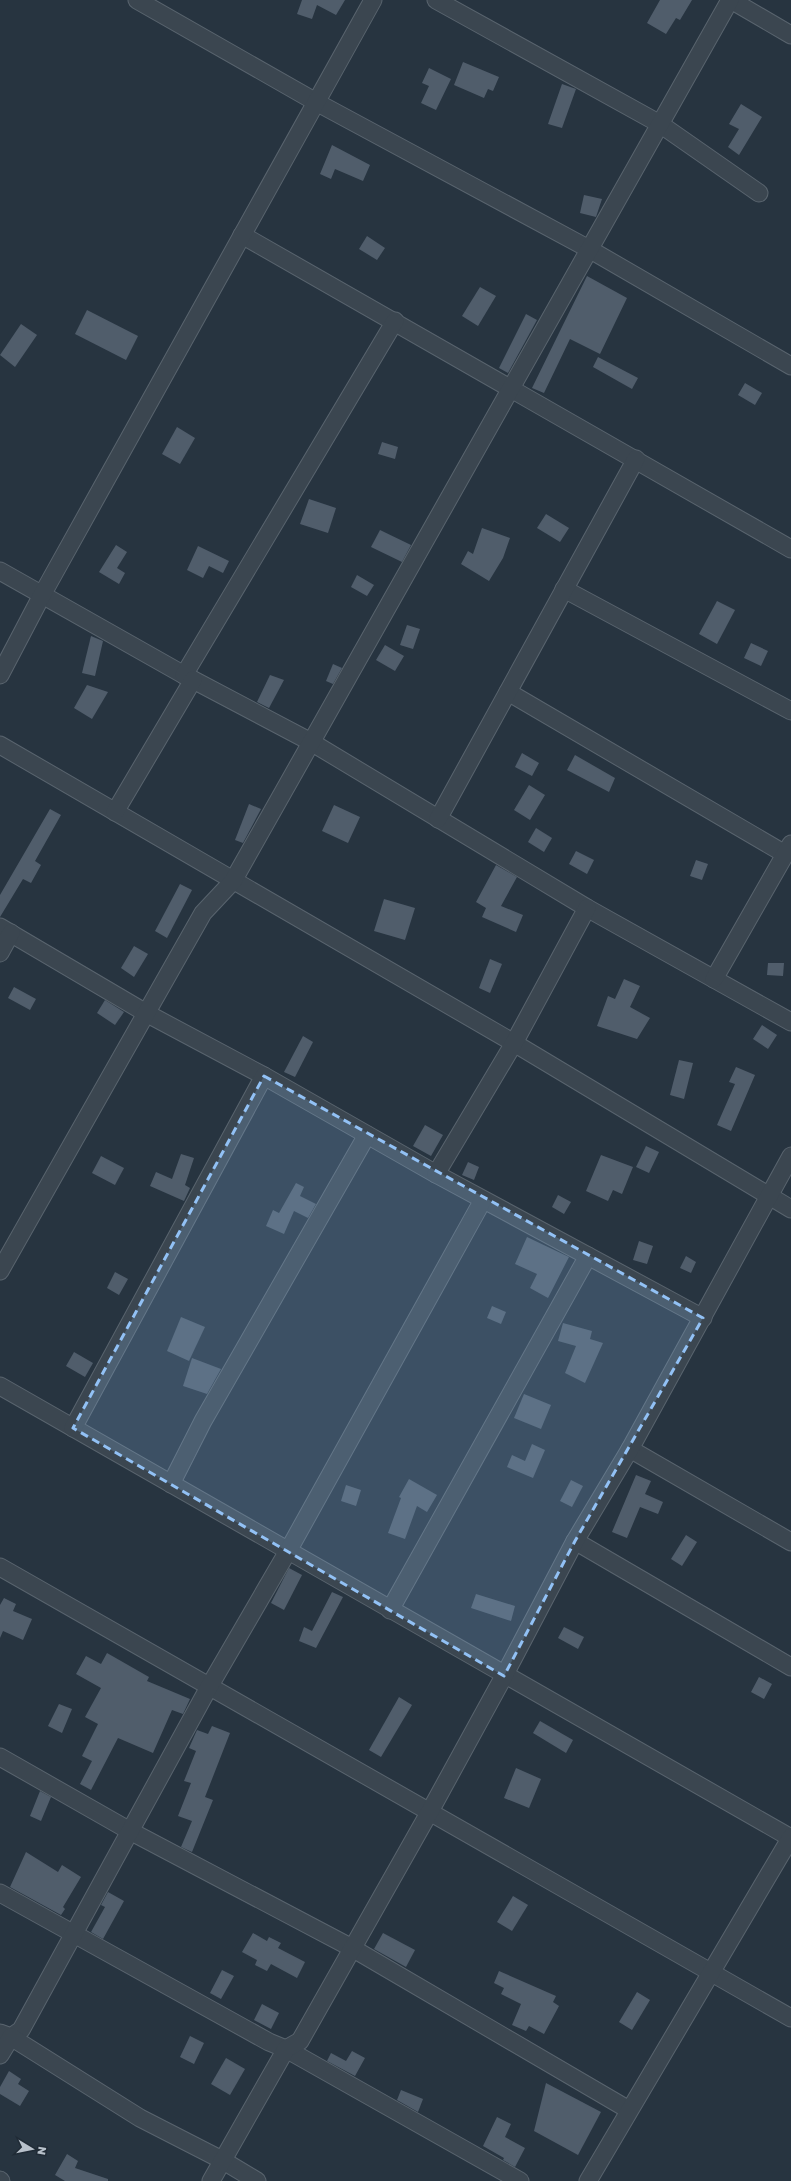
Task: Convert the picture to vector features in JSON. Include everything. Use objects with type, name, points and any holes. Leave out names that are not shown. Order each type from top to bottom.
[{"type":"street","points":[[137,0],[316,102],[589,249],[791,366]]},
{"type":"street","points":[[0,675],[42,595],[373,0]]},
{"type":"street","points":[[436,0],[660,124],[759,193]]},
{"type":"street","points":[[0,1271],[203,913],[233,881],[731,0],[791,35]]},
{"type":"street","points":[[242,235],[511,387],[791,549]]},
{"type":"street","points":[[115,812],[188,677],[394,321]]},
{"type":"street","points":[[438,819],[636,459]]},
{"type":"street","points":[[0,571],[188,677],[311,742],[587,908],[791,1022]]},
{"type":"street","points":[[564,589],[791,711]]},
{"type":"street","points":[[508,692],[788,849],[714,979]]},
{"type":"street","points":[[0,745],[514,1043],[791,1210]]},
{"type":"street","points":[[436,1174],[514,1043],[587,908]]},
{"type":"street","points":[[0,954],[6,930],[146,1013],[264,1076],[483,1200],[703,1318]]},
{"type":"street","points":[[73,1428],[264,1076]]},
{"type":"street","points":[[171,1484],[203,1422],[367,1135]]},
{"type":"street","points":[[211,2181],[286,2049],[300,2040],[429,1813],[504,1676],[575,1541],[630,1449],[791,1156]]},
{"type":"street","points":[[6,2035],[21,2030],[209,1687],[288,1552],[483,1200]]},
{"type":"street","points":[[390,1610],[588,1256]]},
{"type":"street","points":[[0,1386],[504,1676],[791,1838],[588,2181]]},
{"type":"street","points":[[630,1449],[791,1542]]},
{"type":"street","points":[[575,1541],[791,1667]]},
{"type":"street","points":[[0,1567],[429,1813],[791,2018]]},
{"type":"street","points":[[0,1757],[130,1831],[352,1948],[629,2110]]},
{"type":"street","points":[[0,1893],[270,2042],[286,2049],[520,2181]]},
{"type":"street","points":[[0,2055],[6,2035]]},
{"type":"street","points":[[6,2035],[140,2118],[222,2160],[257,2181]]},
{"type":"highlighted area","points":[[264,1076],[703,1318],[575,1541],[504,1676],[73,1428]]},
{"type":"building","points":[[302,0],[345,0],[336,15],[317,5],[312,19],[297,14]]},
{"type":"building","points":[[660,0],[692,0],[680,20],[676,18],[666,34],[647,23]]},
{"type":"building","points":[[463,62],[499,77],[493,91],[488,89],[484,98],[454,85]]},
{"type":"building","points":[[429,68],[451,79],[436,110],[421,103],[429,86],[422,83]]},
{"type":"building","points":[[562,84],[576,89],[562,128],[548,124]]},
{"type":"building","points":[[741,104],[762,117],[739,155],[728,147],[739,129],[729,124]]},
{"type":"building","points":[[332,145],[370,165],[363,181],[335,169],[331,179],[320,174]]},
{"type":"building","points":[[584,195],[602,199],[596,217],[580,213]]},
{"type":"building","points":[[367,236],[385,248],[377,260],[359,249]]},
{"type":"building","points":[[587,276],[627,298],[600,354],[570,339],[544,393],[532,388]]},
{"type":"building","points":[[480,287],[496,296],[478,326],[462,316]]},
{"type":"building","points":[[87,310],[138,336],[126,360],[75,334]]},
{"type":"building","points":[[526,314],[537,320],[508,373],[499,368]]},
{"type":"building","points":[[21,324],[37,335],[15,367],[0,355]]},
{"type":"building","points":[[598,357],[638,378],[632,389],[593,367]]},
{"type":"building","points":[[745,383],[762,393],[755,405],[738,395]]},
{"type":"building","points":[[177,427],[195,438],[180,464],[162,454]]},
{"type":"building","points":[[382,442],[398,447],[395,459],[378,454]]},
{"type":"building","points":[[309,499],[336,508],[328,533],[300,524]]},
{"type":"building","points":[[546,514],[569,528],[560,542],[537,528]]},
{"type":"building","points":[[482,528],[510,538],[503,558],[489,581],[461,564],[468,551],[473,554]]},
{"type":"building","points":[[380,530],[411,545],[402,562],[371,547]]},
{"type":"building","points":[[116,545],[127,552],[117,568],[125,573],[119,584],[99,572]]},
{"type":"building","points":[[198,546],[229,561],[223,573],[209,566],[203,578],[187,570]]},
{"type":"building","points":[[357,575],[374,585],[367,596],[351,587]]},
{"type":"building","points":[[717,601],[735,610],[717,644],[699,634]]},
{"type":"building","points":[[407,625],[420,629],[413,649],[400,645]]},
{"type":"building","points":[[91,636],[103,641],[95,676],[82,673]]},
{"type":"building","points":[[751,643],[768,651],[761,666],[744,658]]},
{"type":"building","points":[[385,645],[404,656],[395,671],[376,660]]},
{"type":"building","points":[[333,664],[342,668],[333,684],[326,681]]},
{"type":"building","points":[[270,675],[284,680],[269,708],[257,702]]},
{"type":"building","points":[[87,685],[108,692],[92,719],[74,708]]},
{"type":"building","points":[[522,753],[539,763],[532,776],[515,767]]},
{"type":"building","points":[[575,755],[615,778],[609,792],[567,770]]},
{"type":"building","points":[[529,785],[545,795],[530,820],[514,810]]},
{"type":"building","points":[[249,804],[261,809],[243,843],[235,840]]},
{"type":"building","points":[[334,805],[360,817],[348,843],[322,831]]},
{"type":"building","points":[[50,809],[61,815],[35,861],[41,865],[31,883],[23,879],[0,917],[0,895]]},
{"type":"building","points":[[536,828],[552,838],[544,852],[528,842]]},
{"type":"building","points":[[576,851],[594,860],[587,874],[569,864]]},
{"type":"building","points":[[696,860],[708,864],[702,880],[690,876]]},
{"type":"building","points":[[496,865],[517,877],[501,906],[523,915],[516,932],[482,917],[486,908],[476,902]]},
{"type":"building","points":[[180,884],[192,890],[167,938],[155,931]]},
{"type":"building","points":[[384,899],[415,908],[405,940],[374,931]]},
{"type":"building","points":[[134,946],[148,954],[134,977],[121,968]]},
{"type":"building","points":[[490,959],[502,964],[490,993],[479,988]]},
{"type":"building","points":[[768,963],[784,963],[783,976],[767,975]]},
{"type":"building","points":[[624,979],[640,986],[630,1007],[650,1018],[637,1039],[597,1026],[608,996],[615,999]]},
{"type":"building","points":[[14,987],[36,999],[30,1010],[8,998]]},
{"type":"building","points":[[105,1000],[124,1012],[115,1025],[97,1013]]},
{"type":"building","points":[[762,1025],[777,1035],[768,1049],[753,1039]]},
{"type":"building","points":[[303,1036],[313,1042],[295,1077],[284,1072]]},
{"type":"building","points":[[679,1060],[693,1063],[684,1099],[670,1095]]},
{"type":"building","points":[[736,1067],[755,1075],[731,1131],[717,1125],[735,1084],[729,1082]]},
{"type":"building","points":[[425,1125],[443,1135],[431,1156],[413,1146]]},
{"type":"building","points":[[646,1146],[659,1152],[649,1173],[636,1167]]},
{"type":"building","points":[[181,1154],[194,1158],[185,1185],[190,1188],[184,1201],[150,1186],[156,1172],[172,1179]]},
{"type":"building","points":[[601,1155],[633,1167],[622,1194],[613,1190],[608,1201],[586,1191]]},
{"type":"building","points":[[101,1156],[124,1168],[115,1185],[92,1173]]},
{"type":"building","points":[[468,1162],[479,1167],[474,1180],[462,1175]]},
{"type":"building","points":[[296,1183],[304,1187],[300,1196],[316,1204],[308,1218],[294,1211],[284,1234],[266,1226],[273,1210],[279,1213]]},
{"type":"building","points":[[558,1195],[571,1202],[564,1214],[552,1207]]},
{"type":"building","points":[[527,1237],[569,1257],[548,1298],[530,1288],[537,1274],[515,1264]]},
{"type":"building","points":[[639,1241],[653,1246],[647,1264],[633,1260]]},
{"type":"building","points":[[686,1256],[696,1262],[691,1273],[680,1268]]},
{"type":"building","points":[[115,1272],[128,1279],[119,1295],[107,1288]]},
{"type":"building","points":[[492,1306],[506,1312],[501,1324],[487,1318]]},
{"type":"building","points":[[181,1317],[205,1327],[189,1361],[167,1351]]},
{"type":"building","points":[[563,1323],[592,1331],[590,1339],[603,1343],[585,1383],[565,1373],[576,1346],[558,1341]]},
{"type":"building","points":[[74,1352],[93,1363],[85,1377],[66,1366]]},
{"type":"building","points":[[192,1358],[221,1369],[207,1394],[183,1386]]},
{"type":"building","points":[[524,1394],[551,1405],[541,1429],[514,1418]]},
{"type":"building","points":[[532,1444],[545,1450],[533,1478],[507,1467],[512,1455],[525,1461]]},
{"type":"building","points":[[636,1475],[651,1481],[645,1494],[663,1502],[658,1514],[640,1507],[627,1538],[612,1532]]},
{"type":"building","points":[[409,1479],[437,1495],[427,1512],[417,1506],[405,1539],[388,1533],[401,1498],[399,1497]]},
{"type":"building","points":[[571,1480],[583,1486],[572,1507],[560,1501]]},
{"type":"building","points":[[346,1485],[361,1490],[356,1506],[341,1501]]},
{"type":"building","points":[[686,1535],[697,1542],[682,1566],[671,1559]]},
{"type":"building","points":[[289,1568],[302,1575],[284,1610],[271,1603]]},
{"type":"building","points":[[332,1592],[343,1597],[316,1648],[299,1641],[304,1627],[312,1631]]},
{"type":"building","points":[[476,1594],[515,1606],[511,1621],[471,1608]]},
{"type":"building","points":[[4,1598],[16,1604],[13,1611],[32,1619],[23,1640],[3,1631],[0,1638],[0,1605]]},
{"type":"building","points":[[564,1627],[584,1637],[578,1649],[558,1638]]},
{"type":"building","points":[[107,1653],[149,1677],[147,1681],[190,1699],[183,1714],[172,1710],[153,1753],[118,1738],[91,1790],[80,1784],[92,1761],[82,1756],[98,1724],[85,1717],[101,1688],[76,1674],[86,1656],[101,1664]]},
{"type":"building","points":[[759,1677],[772,1684],[764,1699],[751,1692]]},
{"type":"building","points":[[399,1697],[412,1705],[381,1757],[369,1750]]},
{"type":"building","points":[[59,1704],[72,1709],[62,1733],[48,1726]]},
{"type":"building","points":[[540,1721],[573,1740],[566,1753],[533,1733]]},
{"type":"building","points":[[212,1726],[230,1733],[205,1797],[213,1800],[192,1852],[181,1847],[192,1821],[178,1816],[191,1783],[184,1781],[196,1751],[189,1748],[197,1730],[208,1734]]},
{"type":"building","points":[[516,1768],[541,1779],[529,1808],[504,1798]]},
{"type":"building","points":[[40,1791],[51,1797],[41,1821],[30,1816]]},
{"type":"building","points":[[26,1852],[58,1872],[62,1865],[81,1877],[63,1907],[65,1909],[61,1915],[10,1887]]},
{"type":"building","points":[[108,1892],[124,1901],[103,1939],[91,1932],[105,1907],[101,1905]]},
{"type":"building","points":[[513,1896],[528,1905],[512,1931],[497,1922]]},
{"type":"building","points":[[253,1933],[267,1941],[269,1937],[281,1943],[278,1948],[305,1962],[297,1978],[271,1964],[267,1971],[255,1965],[257,1960],[242,1952]]},
{"type":"building","points":[[383,1933],[415,1950],[406,1967],[374,1949]]},
{"type":"building","points":[[222,1970],[234,1976],[221,1999],[210,1993]]},
{"type":"building","points":[[499,1971],[556,1996],[553,2002],[559,2006],[544,2034],[529,2026],[526,2031],[512,2025],[521,2004],[501,1994],[504,1988],[494,1983]]},
{"type":"building","points":[[637,1992],[650,2000],[632,2030],[619,2022]]},
{"type":"building","points":[[262,2004],[279,2013],[271,2029],[254,2020]]},
{"type":"building","points":[[190,2036],[204,2043],[194,2064],[180,2057]]},
{"type":"building","points":[[352,2051],[365,2058],[355,2076],[327,2061],[331,2053],[346,2061]]},
{"type":"building","points":[[226,2058],[245,2069],[230,2095],[211,2084]]},
{"type":"building","points":[[9,2071],[21,2079],[18,2084],[29,2091],[20,2106],[0,2094],[0,2087]]},
{"type":"building","points":[[546,2083],[601,2112],[578,2155],[534,2131]]},
{"type":"building","points":[[401,2090],[423,2099],[418,2112],[397,2100]]},
{"type":"building","points":[[497,2117],[511,2124],[505,2137],[525,2148],[515,2167],[503,2160],[504,2158],[483,2146]]},
{"type":"building","points":[[67,2154],[78,2161],[75,2168],[108,2179],[108,2181],[65,2181],[55,2175]]}]
